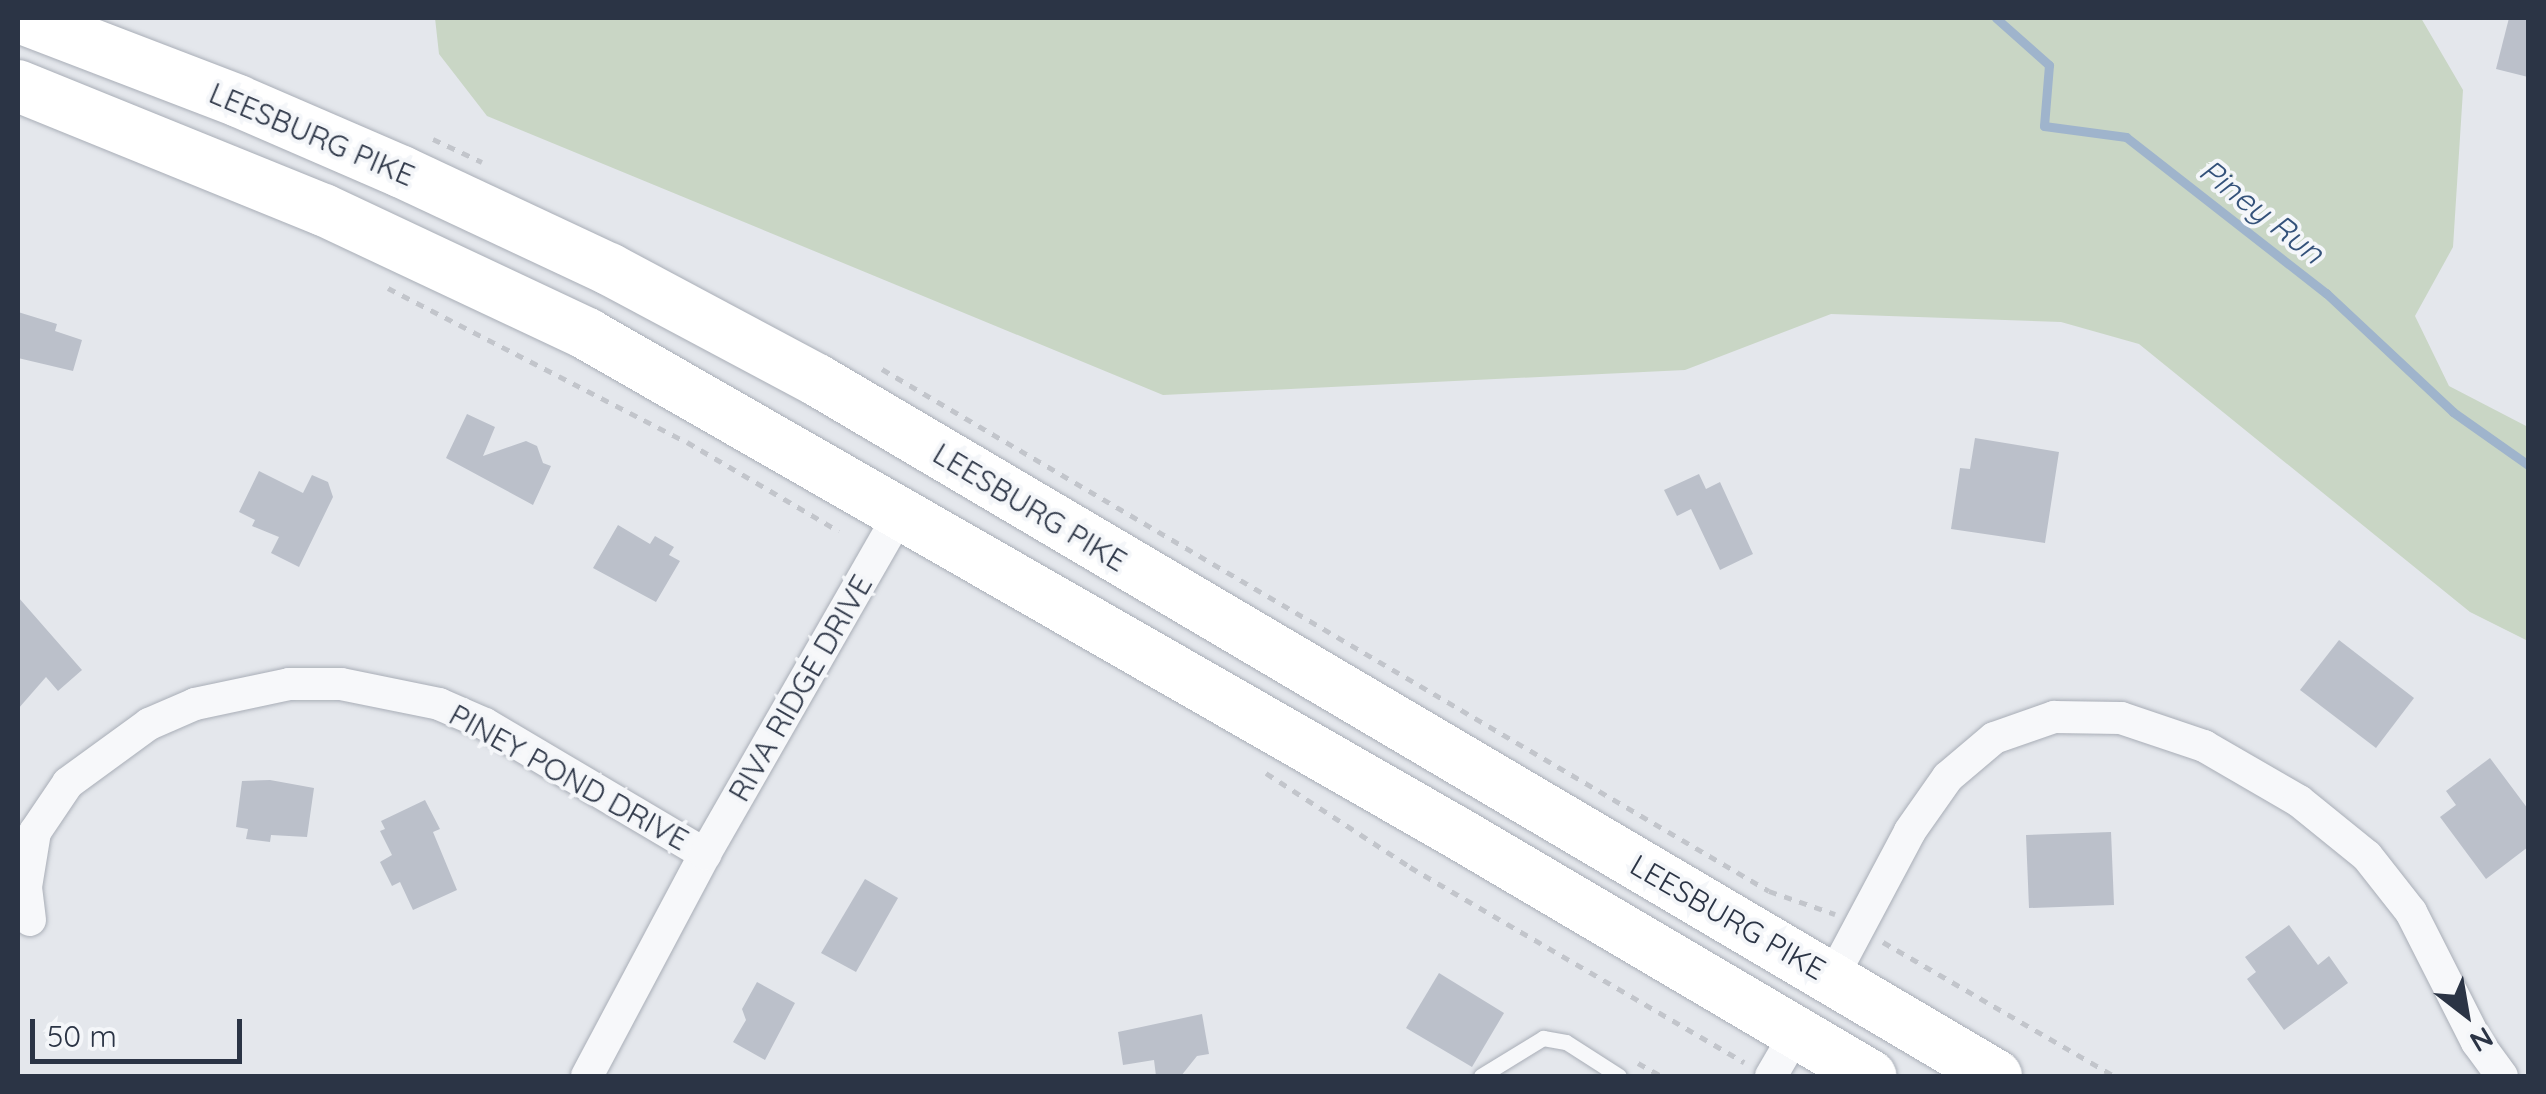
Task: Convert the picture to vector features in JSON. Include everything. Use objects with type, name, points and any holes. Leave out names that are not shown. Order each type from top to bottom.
[{"type":"highway","name":"LEESBURG PIKE","points":[[22,18],[293,125],[609,269],[817,380],[1996,1076]]},
{"type":"highway","points":[[18,86],[324,210],[498,291],[679,384],[901,512],[1773,1059],[1870,1076]]},
{"type":"highway","points":[[1773,1059],[1808,1025],[1828,1022],[1865,1030],[1942,1076]]},
{"type":"street","name":"RIVA RIDGE DRIVE","points":[[587,1076],[705,854],[901,512]]},
{"type":"street","name":"PINEY POND DRIVE","points":[[30,920],[26,888],[35,832],[68,783],[149,724],[195,704],[289,684],[341,684],[391,690],[438,704],[486,724],[705,854]]},
{"type":"street","points":[[1832,978],[1910,830],[1948,776],[1994,738],[2054,717],[2121,718],[2204,746],[2299,801],[2367,856],[2411,912],[2477,1042],[2502,1076]]},
{"type":"lane","points":[[1481,1076],[1543,1038],[1566,1042],[1620,1076]]},
{"type":"path","points":[[377,282],[687,442],[839,531]]},
{"type":"path","points":[[1252,763],[1410,867],[1773,1059]]},
{"type":"path","points":[[1857,926],[2114,1076]]},
{"type":"green space","points":[[435,18],[2421,18],[2463,90],[2453,247],[2415,316],[2449,386],[2528,427],[2528,641],[2470,612],[2139,344],[2061,322],[1831,314],[1685,370],[1163,395],[487,116],[439,54]]},
{"type":"building","points":[[2509,18],[2528,20],[2528,77],[2496,69]]},
{"type":"building","points":[[18,312],[57,324],[55,331],[82,340],[73,371],[18,358]]},
{"type":"building","points":[[467,414],[495,427],[483,456],[526,441],[537,446],[543,463],[551,466],[533,505],[446,458]]},
{"type":"building","points":[[1975,438],[2059,452],[2045,543],[1951,529],[1960,468],[1970,469]]},
{"type":"building","points":[[259,471],[303,493],[312,475],[328,482],[333,497],[299,567],[271,553],[279,537],[252,526],[255,520],[239,512]]},
{"type":"building","points":[[1699,474],[1706,489],[1720,482],[1753,554],[1720,570],[1691,509],[1677,516],[1664,490]]},
{"type":"building","points":[[618,525],[650,544],[655,536],[674,547],[669,555],[680,561],[656,602],[593,568]]},
{"type":"building","points":[[18,597],[82,670],[58,691],[46,677],[18,709]]},
{"type":"building","points":[[2339,640],[2414,698],[2376,748],[2300,690]]},
{"type":"building","points":[[2490,758],[2528,809],[2528,847],[2486,879],[2440,817],[2456,805],[2446,791]]},
{"type":"building","points":[[270,780],[314,788],[307,837],[271,835],[270,842],[246,839],[248,829],[236,827],[242,781]]},
{"type":"building","points":[[425,800],[440,829],[433,832],[457,890],[413,910],[400,882],[392,886],[380,862],[392,855],[380,831],[385,829],[381,821]]},
{"type":"building","points":[[2111,832],[2114,905],[2029,908],[2026,835]]},
{"type":"building","points":[[865,879],[898,898],[856,972],[821,953]]},
{"type":"building","points":[[2289,925],[2318,965],[2329,956],[2348,983],[2284,1030],[2247,979],[2256,972],[2245,957]]},
{"type":"building","points":[[1439,973],[1504,1013],[1472,1067],[1406,1028]]},
{"type":"building","points":[[757,982],[795,1003],[765,1060],[733,1042],[746,1020],[742,1009]]},
{"type":"building","points":[[1202,1014],[1209,1054],[1197,1056],[1181,1076],[1156,1076],[1154,1060],[1123,1065],[1118,1032]]},
{"type":"waterway","name":"Piney Run","points":[[1996,18],[2049,65],[2044,126],[2126,137],[2326,293],[2453,412],[2528,465]]}]
